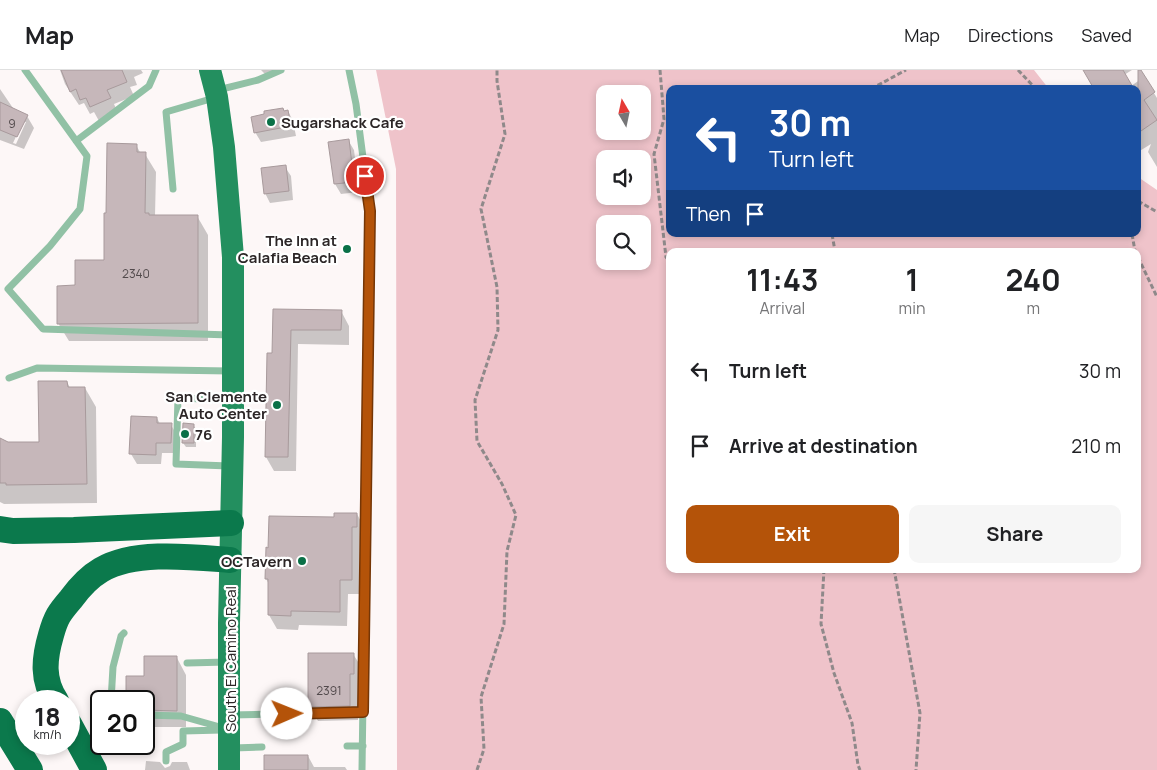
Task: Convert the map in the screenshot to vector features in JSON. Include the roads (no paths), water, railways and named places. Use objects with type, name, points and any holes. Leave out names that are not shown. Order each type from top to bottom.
[{"type":"highway","points":[[0,530],[66,530],[231,523]]},
{"type":"highway","points":[[49,690],[45,656],[56,618],[81,586],[102,570],[120,563],[150,557],[230,560]]},
{"type":"highway","points":[[0,721],[30,770]]},
{"type":"highway","points":[[80,744],[94,770]]},
{"type":"main road","name":"South El Camino Real","points":[[214,86],[224,147],[233,257],[229,770]]},
{"type":"lane","points":[[25,70],[87,156],[80,209],[50,246],[8,289],[43,329],[233,335]]},
{"type":"lane","points":[[76,141],[149,86],[156,70]]},
{"type":"lane","points":[[173,189],[166,112],[214,86],[258,80],[281,70]]},
{"type":"lane","points":[[349,70],[356,104],[370,211],[362,770]]},
{"type":"lane","points":[[9,378],[37,368],[233,371]]},
{"type":"lane","points":[[232,466],[176,464],[178,398],[233,400]]},
{"type":"lane","points":[[112,690],[113,667],[121,636],[124,633]]},
{"type":"lane","points":[[187,663],[230,662]]},
{"type":"lane","points":[[166,761],[166,752],[183,744],[183,730],[230,731],[287,714],[363,712]]},
{"type":"lane","points":[[155,715],[181,716],[230,731],[262,748]]},
{"type":"lane","points":[[347,746],[363,746]]},
{"type":"place","name":"Sugarshack Cafe","points":[[271,122]]},
{"type":"place","name":"The Inn at Calafia Beach","points":[[347,249]]},
{"type":"place","name":"San Clemente Auto Center","points":[[277,405]]},
{"type":"place","name":"76","points":[[185,434]]},
{"type":"place","name":"OCTavern","points":[[302,561]]}]
